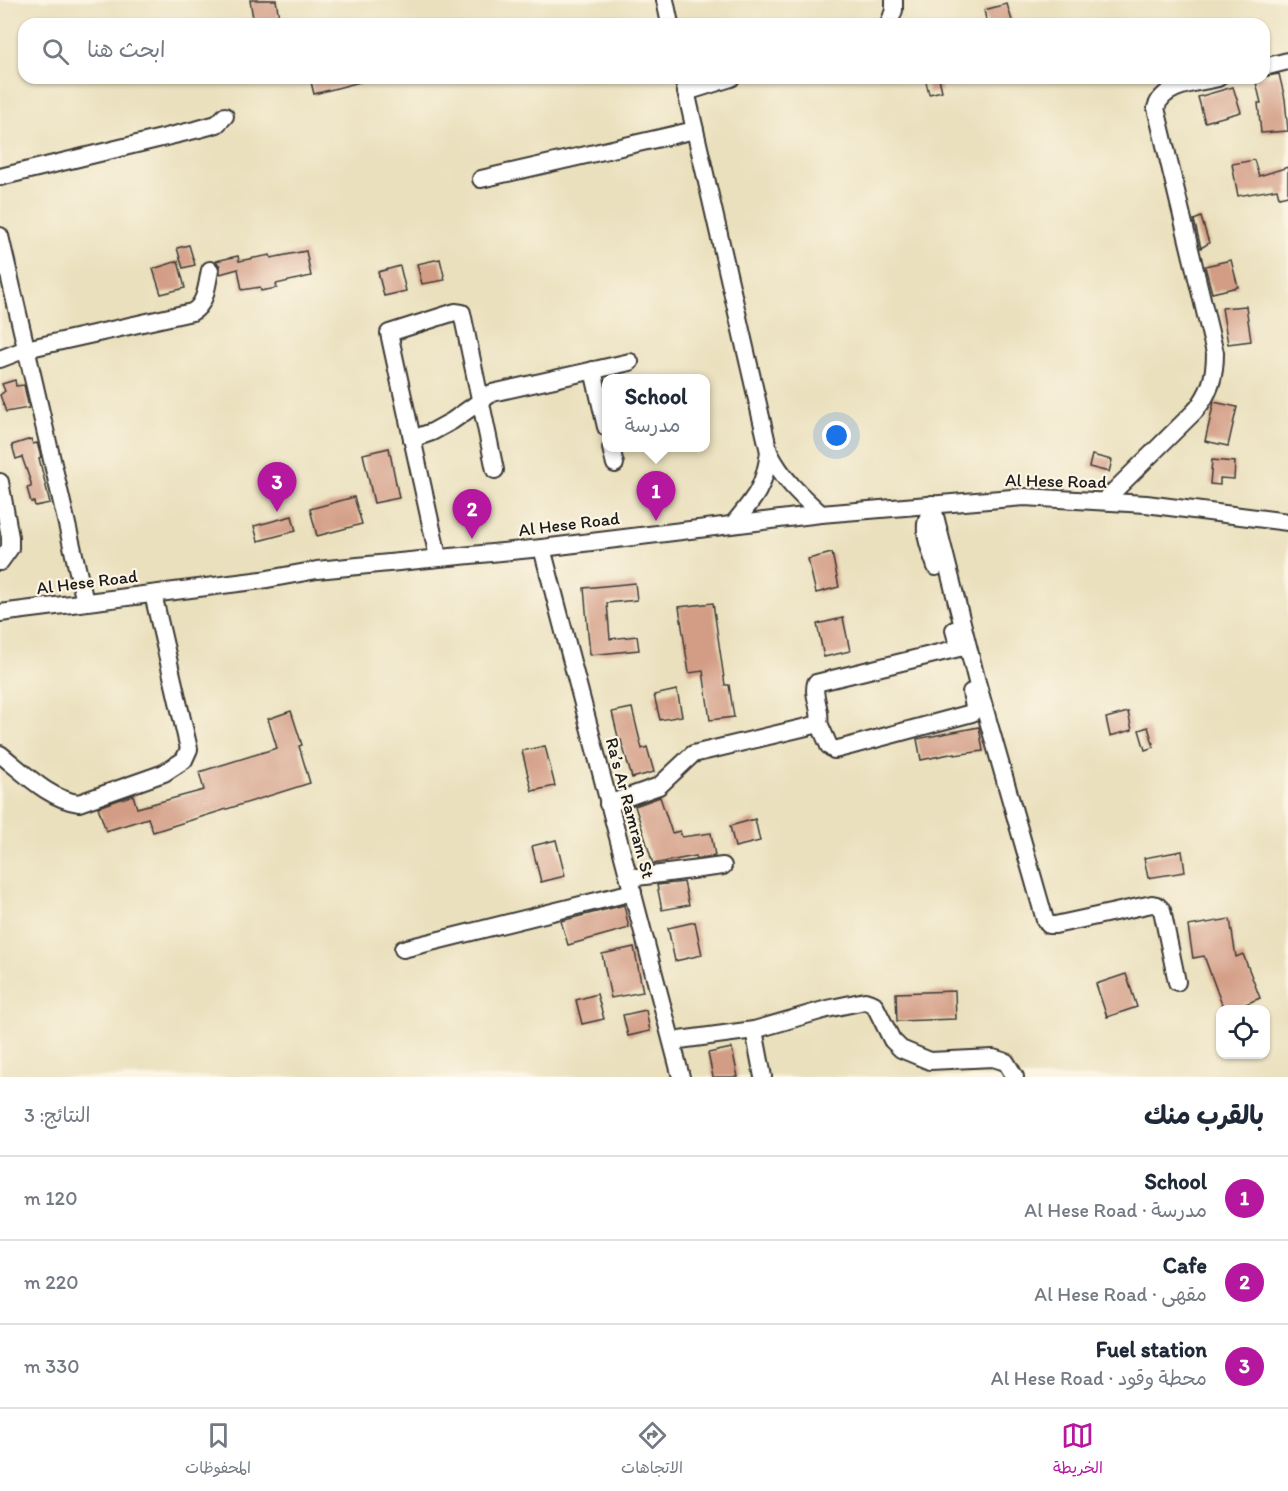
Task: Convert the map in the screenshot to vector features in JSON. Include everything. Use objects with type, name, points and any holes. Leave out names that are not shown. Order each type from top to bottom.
[{"type":"street","points":[[665,0],[669,18]]},
{"type":"street","points":[[892,18],[894,0]]},
{"type":"street","points":[[1270,66],[1288,61]]},
{"type":"street","points":[[1104,501],[1195,411],[1205,399],[1212,384],[1215,353],[1156,108],[1160,98],[1169,91],[1195,84]]},
{"type":"street","points":[[685,85],[769,452],[790,485],[821,514]]},
{"type":"street","points":[[0,177],[199,129],[217,124],[225,116]]},
{"type":"street","points":[[481,179],[695,130]]},
{"type":"street","points":[[0,236],[85,602]]},
{"type":"street","points":[[0,359],[26,349],[198,310],[202,303],[210,270]]},
{"type":"street","points":[[438,557],[389,337],[392,332],[454,312],[462,313],[495,470]]},
{"type":"street","points":[[412,438],[432,432],[452,421],[492,393],[630,362]]},
{"type":"street","points":[[593,370],[602,409]]},
{"type":"street","points":[[612,452],[615,464]]},
{"type":"street","points":[[734,523],[763,483],[769,452]]},
{"type":"street","points":[[0,482],[10,548],[0,562]]},
{"type":"street","name":"Al Hese Road","points":[[0,613],[262,580],[317,570],[542,548],[821,514],[932,508],[1024,497],[1146,504],[1288,522]]},
{"type":"street","points":[[932,508],[925,522],[928,539],[959,648],[973,683],[972,713],[834,750],[829,746],[819,723],[814,688],[816,683],[959,648]]},
{"type":"street","points":[[932,508],[973,683],[1045,920],[1055,925],[1152,904],[1157,905],[1162,910],[1177,982]]},
{"type":"street","name":"Ra’s Ar Ramram St","points":[[542,548],[681,1077]]},
{"type":"street","points":[[0,754],[38,784],[68,802],[80,803],[164,773],[184,760],[189,749],[153,594]]},
{"type":"street","points":[[608,804],[659,786],[693,754],[819,723]]},
{"type":"street","points":[[403,950],[631,885],[723,866]]},
{"type":"street","points":[[672,1041],[754,1030],[827,1009],[865,1001],[874,1005],[892,1040],[901,1048],[930,1061],[993,1058],[1006,1062],[1015,1077]]},
{"type":"street","points":[[754,1030],[763,1077]]},
{"type":"building","points":[[250,0],[276,0],[279,18],[253,18]]},
{"type":"building","points":[[1007,4],[1011,18],[986,18],[984,10]]},
{"type":"building","points":[[1279,74],[1285,99],[1288,131],[1261,133],[1258,103],[1261,103],[1256,84],[1270,84],[1270,76]]},
{"type":"building","points":[[312,84],[352,84],[314,94]]},
{"type":"building","points":[[926,84],[940,84],[942,91],[929,94]]},
{"type":"building","points":[[1233,87],[1241,112],[1205,122],[1198,97]]},
{"type":"building","points":[[1254,160],[1259,176],[1288,167],[1288,195],[1279,197],[1277,189],[1238,196],[1232,164]]},
{"type":"building","points":[[1201,217],[1209,243],[1201,248],[1194,220]]},
{"type":"building","points":[[189,245],[195,265],[183,268],[177,248]]},
{"type":"building","points":[[306,251],[311,276],[276,284],[277,288],[261,291],[260,287],[242,290],[238,269],[220,274],[220,266],[216,261],[238,256],[239,261],[270,255],[271,258]]},
{"type":"building","points":[[440,259],[445,280],[422,284],[417,264]]},
{"type":"building","points":[[1231,260],[1238,287],[1212,293],[1205,266]]},
{"type":"building","points":[[178,261],[185,288],[161,294],[153,269]]},
{"type":"building","points":[[400,266],[406,291],[384,296],[378,272]]},
{"type":"building","points":[[1246,306],[1251,341],[1228,344],[1222,308]]},
{"type":"building","points":[[15,380],[16,386],[24,385],[29,408],[6,412],[0,395],[5,391],[2,384]]},
{"type":"building","points":[[1214,402],[1237,407],[1228,446],[1205,441]]},
{"type":"building","points":[[31,439],[33,444],[37,443],[50,503],[35,506],[34,502],[31,502],[27,488],[31,487],[31,483],[22,457],[16,459],[12,445]]},
{"type":"building","points":[[389,448],[399,498],[374,503],[363,454]]},
{"type":"building","points":[[1092,455],[1112,460],[1109,472],[1089,467]]},
{"type":"building","points":[[1212,460],[1235,462],[1234,479],[1220,478],[1220,485],[1210,484]]},
{"type":"building","points":[[354,497],[362,524],[317,536],[310,509]]},
{"type":"building","points":[[292,516],[296,531],[258,541],[254,526]]},
{"type":"building","points":[[832,553],[839,587],[816,593],[808,559]]},
{"type":"building","points":[[635,583],[637,600],[607,603],[610,639],[637,636],[639,650],[590,655],[584,588]]},
{"type":"building","points":[[713,603],[725,685],[729,685],[734,717],[710,720],[703,671],[689,673],[679,607]]},
{"type":"building","points":[[843,618],[850,651],[824,657],[817,624]]},
{"type":"building","points":[[677,690],[682,716],[660,720],[654,695]]},
{"type":"building","points":[[632,708],[642,749],[647,747],[654,772],[632,778],[612,712]]},
{"type":"building","points":[[291,711],[302,745],[299,746],[310,783],[153,832],[148,818],[106,831],[98,807],[133,795],[137,808],[204,790],[199,772],[277,748],[268,719]]},
{"type":"building","points":[[1128,712],[1132,730],[1110,736],[1106,718]]},
{"type":"building","points":[[979,727],[983,751],[955,755],[955,753],[921,760],[917,739]]},
{"type":"building","points":[[1148,727],[1154,747],[1145,750],[1139,730]]},
{"type":"building","points":[[545,746],[555,786],[532,791],[522,751]]},
{"type":"building","points":[[660,797],[672,833],[680,831],[682,837],[711,833],[715,856],[696,859],[696,856],[653,864],[635,806]]},
{"type":"building","points":[[755,819],[760,841],[735,847],[730,826]]},
{"type":"building","points":[[556,840],[565,876],[541,882],[532,846]]},
{"type":"building","points":[[1182,851],[1185,872],[1148,878],[1144,858]]},
{"type":"building","points":[[684,882],[689,905],[662,910],[657,885]]},
{"type":"building","points":[[624,905],[629,928],[568,945],[561,921]]},
{"type":"building","points":[[1230,919],[1236,957],[1243,954],[1260,998],[1243,1005],[1222,1005],[1204,956],[1193,958],[1188,926]]},
{"type":"building","points":[[695,922],[702,955],[675,961],[668,928]]},
{"type":"building","points":[[634,947],[643,992],[611,998],[602,954]]},
{"type":"building","points":[[1126,974],[1137,1007],[1107,1017],[1096,984]]},
{"type":"building","points":[[955,991],[956,1019],[897,1021],[896,993]]},
{"type":"building","points":[[597,994],[604,1019],[582,1024],[576,1000]]},
{"type":"building","points":[[646,1010],[650,1031],[628,1036],[623,1015]]},
{"type":"building","points":[[732,1048],[738,1077],[713,1077],[708,1053]]},
{"type":"place","name":"Fuel station","points":[[277,512]]},
{"type":"place","name":"School","points":[[656,521]]},
{"type":"place","name":"Cafe","points":[[472,539]]}]
